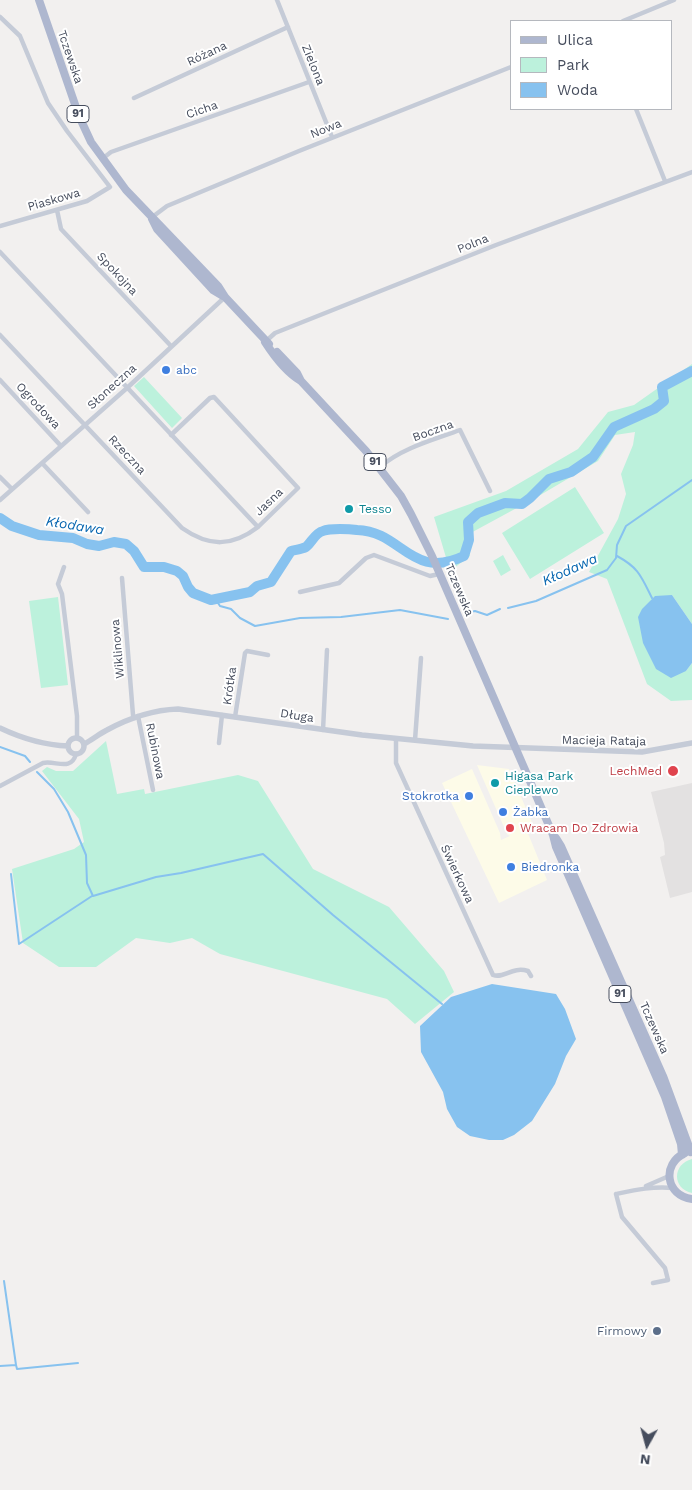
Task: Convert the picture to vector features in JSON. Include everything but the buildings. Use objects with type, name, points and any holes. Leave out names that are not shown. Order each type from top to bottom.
[{"type":"main road","name":"Tczewska","points":[[38,0],[79,116],[91,142],[102,159],[151,218],[157,229],[209,286],[225,297],[265,342],[275,349],[297,373],[301,381],[380,467],[401,496],[432,556],[553,835],[556,848],[665,1097],[681,1144],[682,1155]]},
{"type":"main road","name":"Tczewska","points":[[553,835],[561,846],[663,1076],[692,1152]]},
{"type":"main road","points":[[691,1201],[672,1188],[669,1176],[673,1163],[682,1155],[692,1152]]},
{"type":"street","name":"Zielona","points":[[277,0],[332,137]]},
{"type":"street","points":[[625,20],[674,0]]},
{"type":"street","name":"Piaskowa","points":[[0,18],[20,36],[48,102],[110,187],[87,201],[0,226]]},
{"type":"street","name":"Różana","points":[[134,98],[288,27]]},
{"type":"street","name":"Nowa","points":[[151,218],[167,206],[332,137],[510,66]]},
{"type":"street","name":"Cicha","points":[[102,159],[111,152],[309,82]]},
{"type":"street","points":[[636,110],[665,181]]},
{"type":"street","name":"Polna","points":[[265,342],[275,333],[496,245],[692,172]]},
{"type":"street","name":"Spokojna","points":[[56,210],[61,229],[171,346]]},
{"type":"street","name":"Jasna","points":[[0,252],[171,435],[258,527],[298,488],[214,397],[210,398],[171,435]]},
{"type":"street","name":"Słoneczna","points":[[0,500],[127,388],[225,297]]},
{"type":"street","name":"Rzeczna","points":[[0,336],[177,524],[189,534],[203,539],[229,542],[245,537],[258,527]]},
{"type":"street","name":"Ogrodowa","points":[[0,380],[61,446]]},
{"type":"street","name":"Boczna","points":[[380,467],[390,458],[400,453],[460,430],[490,491]]},
{"type":"street","points":[[42,463],[88,512]]},
{"type":"street","points":[[0,477],[12,489]]},
{"type":"street","points":[[300,592],[339,583],[366,558],[374,555],[430,576],[438,571]]},
{"type":"street","points":[[64,567],[58,584],[62,594],[77,716],[77,738]]},
{"type":"street","name":"Wiklinowa","points":[[122,578],[133,715],[136,717]]},
{"type":"street","points":[[323,730],[327,650]]},
{"type":"street","name":"Krótka","points":[[235,717],[244,653],[268,655]]},
{"type":"street","points":[[414,740],[420,658]]},
{"type":"street","name":"Długa","points":[[0,786],[43,763],[68,764],[75,759],[76,754],[83,750],[84,744],[111,728],[136,717],[178,709],[396,739],[515,749]]},
{"type":"street","points":[[219,743],[222,714]]},
{"type":"street","name":"Rubinowa","points":[[136,717],[153,790]]},
{"type":"street","points":[[0,728],[30,741],[68,746]]},
{"type":"street","points":[[68,746],[71,740],[77,738],[83,741],[84,744]]},
{"type":"street","name":"Świerkowa","points":[[396,739],[396,763],[493,975],[497,976],[519,968],[528,971],[530,976]]},
{"type":"street","name":"Macieja Rataja","points":[[515,749],[642,752],[692,743]]},
{"type":"street","points":[[68,746],[71,752],[76,754]]},
{"type":"street","points":[[653,1283],[668,1280],[664,1268],[622,1217],[616,1194],[640,1188],[669,1176]]},
{"type":"street","points":[[640,1188],[663,1186],[672,1188]]},
{"type":"shaded area","points":[[477,765],[509,769],[534,827],[527,831],[547,880],[499,903],[442,783],[472,769],[500,833],[501,840],[510,836],[507,834]]},
{"type":"shaded area","points":[[692,783],[692,892],[670,898],[660,857],[665,855],[664,843],[651,792]]},
{"type":"green space","points":[[692,364],[692,624],[672,595],[686,671],[692,663],[692,700],[671,701],[647,684],[607,579],[589,572],[618,519],[626,494],[621,474],[633,445],[635,432],[615,435],[598,461],[467,535],[470,556],[450,571],[434,517],[506,491],[578,449],[608,412],[634,405]]},
{"type":"green space","points":[[144,377],[182,418],[172,428],[134,386]]},
{"type":"green space","points":[[575,487],[604,533],[530,579],[502,533]]},
{"type":"green space","points":[[503,555],[511,570],[501,576],[493,561]]},
{"type":"green space","points":[[58,597],[68,685],[41,688],[29,601]]},
{"type":"green space","points":[[106,741],[117,794],[144,789],[145,794],[238,775],[258,781],[313,869],[389,907],[444,971],[454,992],[415,1024],[387,999],[220,954],[192,938],[170,943],[136,938],[96,967],[59,967],[23,943],[12,869],[74,849],[84,842],[79,819],[42,771],[47,767],[56,771],[73,771]]},
{"type":"green space","points":[[692,1159],[692,1193],[685,1191],[681,1187],[677,1176],[681,1166]]},
{"type":"water","points":[[672,595],[692,624],[692,663],[686,671],[671,678],[656,669],[643,643],[638,617],[642,609],[655,596]]},
{"type":"water","points":[[492,984],[556,994],[565,1009],[576,1039],[566,1056],[555,1084],[532,1121],[514,1135],[503,1140],[489,1140],[470,1136],[457,1127],[447,1109],[443,1092],[421,1052],[420,1026],[451,997]]},
{"type":"waterway","name":"Kłodawa","points":[[0,518],[12,526],[39,535],[73,538],[87,544],[99,546],[114,542],[126,544],[134,551],[144,567],[164,567],[177,571],[183,576],[193,593],[211,600],[250,592],[257,586],[271,582],[291,551],[306,547],[320,532],[326,530],[350,529],[372,532],[419,559],[431,563],[446,562],[464,556],[469,540],[468,522],[478,513],[505,503],[522,504],[549,479],[571,472],[593,457],[614,427],[654,409],[664,401],[662,387],[692,371]]},
{"type":"waterway","name":"Kłodawa","points":[[508,608],[536,601],[607,570],[616,558],[617,545],[626,526],[692,480]]},
{"type":"waterway","points":[[617,556],[639,573],[652,598]]},
{"type":"waterway","name":"Kłodawa","points":[[216,600],[220,606],[231,609],[240,618],[255,626],[300,618],[341,617],[400,610],[448,619]]},
{"type":"waterway","name":"Kłodawa","points":[[466,613],[475,611],[487,615],[500,609]]},
{"type":"waterway","points":[[0,747],[25,756],[30,762]]},
{"type":"waterway","points":[[37,772],[54,789],[68,812],[86,855],[87,883],[93,896],[156,877],[263,854],[333,915],[442,1004]]},
{"type":"waterway","points":[[11,874],[19,944],[92,896]]},
{"type":"waterway","points":[[4,1281],[16,1365]]},
{"type":"waterway","points":[[0,1366],[16,1365],[17,1369],[78,1363]]},
{"type":"place","name":"abc","points":[[166,370]]},
{"type":"place","name":"Tesso","points":[[349,509]]},
{"type":"place","name":"LechMed","points":[[673,771]]},
{"type":"place","name":"Higasa Park Cieplewo","points":[[495,783]]},
{"type":"place","name":"Stokrotka","points":[[469,796]]},
{"type":"place","name":"Żabka","points":[[503,812]]},
{"type":"place","name":"Wracam Do Zdrowia","points":[[510,828]]},
{"type":"place","name":"Biedronka","points":[[511,867]]},
{"type":"place","name":"Firmowy","points":[[657,1331]]}]
